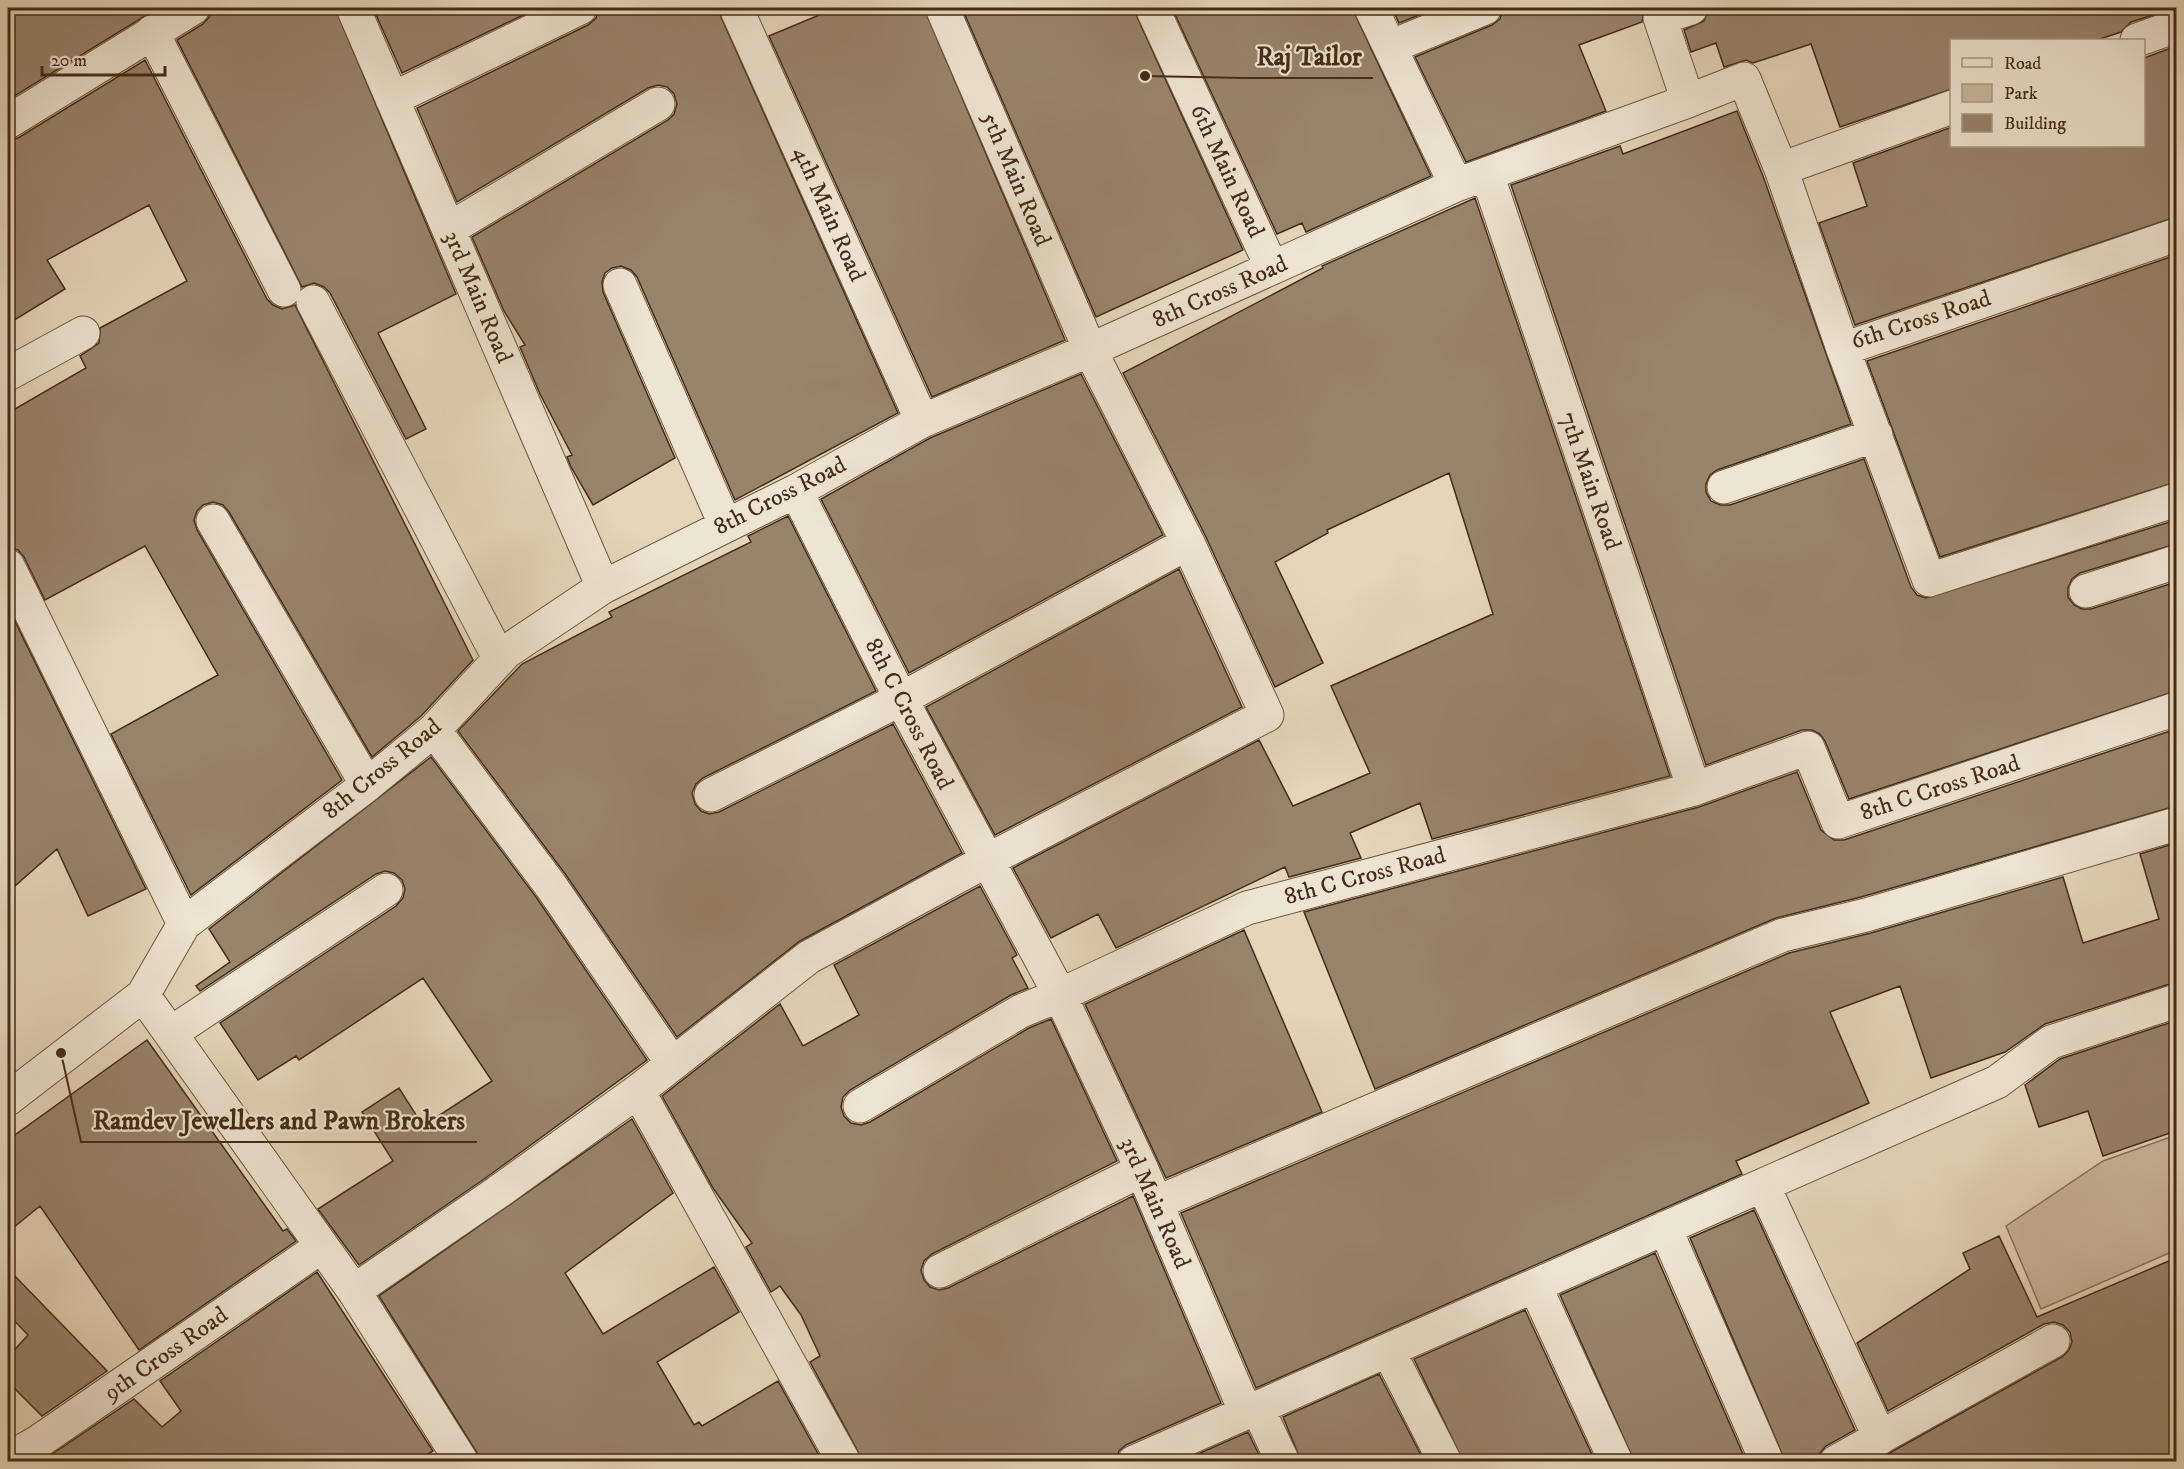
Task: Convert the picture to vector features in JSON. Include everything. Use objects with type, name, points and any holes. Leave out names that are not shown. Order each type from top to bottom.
[{"type":"street","points":[[8,122],[193,8]]},
{"type":"street","name":"3rd Main Road","points":[[353,8],[603,587]]},
{"type":"street","points":[[392,99],[580,8]]},
{"type":"street","name":"4th Main Road","points":[[736,8],[922,421]]},
{"type":"street","name":"5th Main Road","points":[[942,8],[1090,350],[1188,543],[1267,715],[986,861]]},
{"type":"street","name":"6th Main Road","points":[[1152,8],[1272,268]]},
{"type":"street","points":[[1371,8],[1456,185]]},
{"type":"street","points":[[1390,47],[1485,8]]},
{"type":"street","points":[[1688,101],[1660,18],[1691,8]]},
{"type":"street","points":[[2140,39],[2176,26]]},
{"type":"street","points":[[152,33],[499,658]]},
{"type":"street","name":"8th Cross Road","points":[[8,1099],[143,995],[184,924],[367,785],[434,730],[499,658],[603,587],[725,524],[796,491],[922,421],[1090,350],[1456,185],[1744,79],[1780,169]]},
{"type":"street","points":[[449,229],[658,104]]},
{"type":"street","points":[[1780,169],[1950,108]]},
{"type":"street","name":"6th Cross Road","points":[[1780,169],[1843,349],[2176,235]]},
{"type":"street","name":"7th Main Road","points":[[1486,174],[1694,789]]},
{"type":"street","points":[[620,285],[725,524]]},
{"type":"street","points":[[8,374],[83,333]]},
{"type":"street","points":[[1843,349],[1929,580],[2176,500]]},
{"type":"street","points":[[1724,486],[1876,435]]},
{"type":"street","name":"8th C Cross Road","points":[[796,491],[901,699],[1060,995],[1247,908],[1694,789],[1808,748],[1838,822],[2176,709]]},
{"type":"street","points":[[213,521],[367,785]]},
{"type":"street","points":[[711,795],[901,699],[1188,543]]},
{"type":"street","points":[[2086,591],[2176,562]]},
{"type":"street","points":[[8,566],[184,924]]},
{"type":"street","points":[[434,730],[551,886],[672,1063]]},
{"type":"street","points":[[1156,1203],[1783,935],[1866,915],[2176,824]]},
{"type":"street","points":[[354,1291],[498,1192],[638,1091],[809,957],[986,861]]},
{"type":"street","points":[[171,1033],[386,890]]},
{"type":"street","points":[[143,995],[354,1291],[462,1461]]},
{"type":"street","points":[[860,1106],[1021,1011],[1060,995]]},
{"type":"street","name":"3rd Main Road","points":[[1060,995],[1252,1410],[1283,1461]]},
{"type":"street","points":[[1134,1461],[1997,1082],[2051,1042],[2176,1001]]},
{"type":"street","points":[[638,1091],[844,1461]]},
{"type":"street","points":[[940,1271],[1142,1170]]},
{"type":"street","points":[[1763,1185],[1880,1438]]},
{"type":"street","points":[[1665,1228],[1767,1461]]},
{"type":"street","name":"9th Cross Road","points":[[8,1459],[47,1452],[322,1246]]},
{"type":"street","points":[[1535,1286],[1616,1461]]},
{"type":"street","points":[[1836,1461],[2053,1341]]},
{"type":"street","points":[[1388,1350],[1445,1461]]},
{"type":"green space","points":[[2176,1135],[2176,1250],[2041,1309],[2006,1226],[2103,1161]]},
{"type":"building","points":[[8,8],[158,8],[8,100]]},
{"type":"building","points":[[212,8],[335,8],[456,294],[378,333],[426,429],[406,439],[330,293],[324,287],[314,283],[302,287],[177,40],[203,24]]},
{"type":"building","points":[[373,8],[538,8],[402,73]]},
{"type":"building","points":[[598,8],[717,8],[898,413],[735,500],[637,277],[631,270],[621,266],[605,273],[602,282],[603,292],[675,458],[593,505],[571,467],[567,457],[572,455],[540,394],[520,347],[525,345],[504,311],[472,237],[668,120],[674,114],[677,104],[674,94],[667,87],[658,85],[648,88],[457,202],[417,108],[588,25],[596,18]]},
{"type":"building","points":[[836,8],[924,8],[1065,340],[932,397],[769,36]]},
{"type":"building","points":[[962,8],[1133,8],[1243,250],[1096,317]]},
{"type":"building","points":[[1172,8],[1352,8],[1431,176],[1306,232],[1302,223],[1277,234]]},
{"type":"building","points":[[1392,8],[1437,8],[1399,23]]},
{"type":"building","points":[[1503,8],[1645,8],[1642,22],[1579,45],[1606,111],[1466,162],[1415,57],[1492,25],[1500,19]]},
{"type":"building","points":[[1709,8],[2176,8],[2131,22],[2121,32],[2100,39],[1950,39],[1950,90],[1840,127],[1811,44],[1753,63],[1746,60],[1724,67],[1716,43],[1691,52],[1684,30],[1704,21]]},
{"type":"building","points":[[2176,46],[2176,217],[1855,325],[1819,223],[1867,206],[1853,163],[1950,128],[1950,147],[2145,147],[2145,58]]},
{"type":"building","points":[[145,60],[267,299],[282,309],[295,305],[473,660],[421,716],[372,757],[229,512],[223,505],[213,502],[203,505],[197,511],[194,520],[197,530],[342,780],[191,895],[111,734],[218,675],[145,546],[45,600],[24,557],[18,550],[8,548],[8,413],[86,368],[80,356],[99,343],[100,328],[187,281],[149,205],[47,260],[65,289],[8,324],[8,141],[18,138]]},
{"type":"building","points":[[1737,111],[1763,176],[1851,424],[1717,470],[1710,475],[1706,484],[1706,492],[1711,501],[1720,505],[1730,505],[1864,459],[1911,587],[1917,595],[1926,598],[2176,520],[2176,544],[2080,573],[2072,579],[2068,588],[2068,597],[2074,605],[2082,609],[2091,609],[2176,582],[2176,691],[1849,799],[1825,741],[1820,734],[1812,730],[1802,730],[1706,765],[1511,185],[1620,146],[1623,154]]},
{"type":"building","points":[[1475,198],[1670,776],[1432,839],[1420,803],[1350,833],[1361,858],[1289,877],[1285,867],[1116,948],[1098,914],[1051,938],[1013,868],[1259,740],[1293,806],[1370,773],[1331,686],[1493,614],[1449,473],[1327,530],[1328,533],[1275,562],[1323,663],[1275,687],[1205,535],[1123,373],[1323,268],[1322,266]]},
{"type":"building","points":[[2176,255],[2176,482],[1940,557],[1867,361]]},
{"type":"building","points":[[1081,374],[1163,535],[909,673],[821,499],[930,438]]},
{"type":"building","points":[[788,516],[876,691],[703,778],[696,784],[692,793],[695,804],[701,811],[709,814],[719,812],[893,724],[962,853],[800,941],[677,1037],[566,875],[458,731],[522,664],[612,617],[609,612],[751,542],[748,536]]},
{"type":"building","points":[[1179,569],[1242,707],[995,835],[926,707]]},
{"type":"building","points":[[8,607],[146,889],[88,916],[57,849],[8,892]]},
{"type":"building","points":[[2176,729],[2176,806],[1861,897],[1776,918],[1375,1089],[1304,912],[1699,807],[1797,772],[1821,830],[1834,840],[1844,840]]},
{"type":"building","points":[[431,757],[536,897],[647,1060],[487,1177],[359,1265],[318,1209],[393,1161],[362,1112],[399,1088],[423,1126],[492,1081],[423,978],[299,1060],[296,1056],[258,1080],[220,1023],[396,906],[403,898],[405,889],[402,880],[394,873],[385,871],[376,874],[200,991],[196,986],[230,962],[209,929]]},
{"type":"building","points":[[2176,843],[2176,982],[2045,1024],[2005,1052],[1931,1078],[1900,986],[1830,1012],[1869,1103],[1736,1161],[1742,1174],[1256,1388],[1181,1213],[1789,953],[1871,933],[2063,877],[2083,943],[2159,919],[2140,854]]},
{"type":"building","points":[[980,886],[1017,955],[1012,958],[1028,988],[1011,995],[850,1090],[843,1097],[841,1107],[844,1116],[851,1123],[861,1125],[870,1122],[1029,1028],[1051,1019],[1117,1161],[932,1254],[924,1261],[921,1270],[924,1280],[930,1287],[939,1290],[948,1288],[1133,1196],[1221,1403],[1126,1445],[1119,1451],[1116,1461],[863,1461],[810,1362],[820,1356],[801,1315],[780,1286],[771,1292],[746,1247],[752,1243],[713,1188],[662,1096],[780,1004],[803,1046],[859,1015],[834,965]]},
{"type":"building","points":[[1244,930],[1322,1112],[1166,1178],[1085,1004]]},
{"type":"building","points":[[2175,1021],[2176,1131],[2103,1156],[2088,1111],[2039,1127],[2025,1085],[2060,1059]]},
{"type":"building","points":[[147,1040],[283,1231],[287,1229],[296,1241],[139,1350],[40,1206],[8,1232],[8,1140]]},
{"type":"building","points":[[632,1119],[673,1193],[565,1273],[603,1334],[714,1267],[739,1312],[657,1362],[694,1425],[699,1422],[702,1426],[778,1381],[822,1461],[482,1461],[379,1296]]},
{"type":"building","points":[[1754,1210],[1855,1430],[1826,1446],[1817,1461],[1785,1461],[1690,1238]]},
{"type":"building","points":[[1999,1236],[2037,1317],[2176,1258],[2176,1461],[1875,1461],[2062,1357],[2069,1350],[2072,1342],[2070,1332],[2063,1325],[2054,1322],[2044,1324],[1888,1411],[1857,1343],[1970,1269],[1963,1253]]},
{"type":"building","points":[[1655,1253],[1746,1461],[1634,1461],[1560,1295]]},
{"type":"building","points":[[8,1269],[107,1371],[42,1416],[8,1382],[8,1357],[28,1335],[8,1314]]},
{"type":"building","points":[[317,1272],[433,1451],[417,1461],[42,1461],[134,1399],[162,1427],[181,1411],[160,1381]]},
{"type":"building","points":[[1525,1310],[1595,1461],[1463,1461],[1414,1359]]},
{"type":"building","points":[[1379,1374],[1424,1461],[1301,1461],[1283,1417]]},
{"type":"building","points":[[1248,1432],[1262,1461],[1182,1461]]},
{"type":"place","name":"Raj Tailor","points":[[1145,76]]},
{"type":"place","name":"Ramdev Jewellers and Pawn Brokers","points":[[61,1053]]}]
